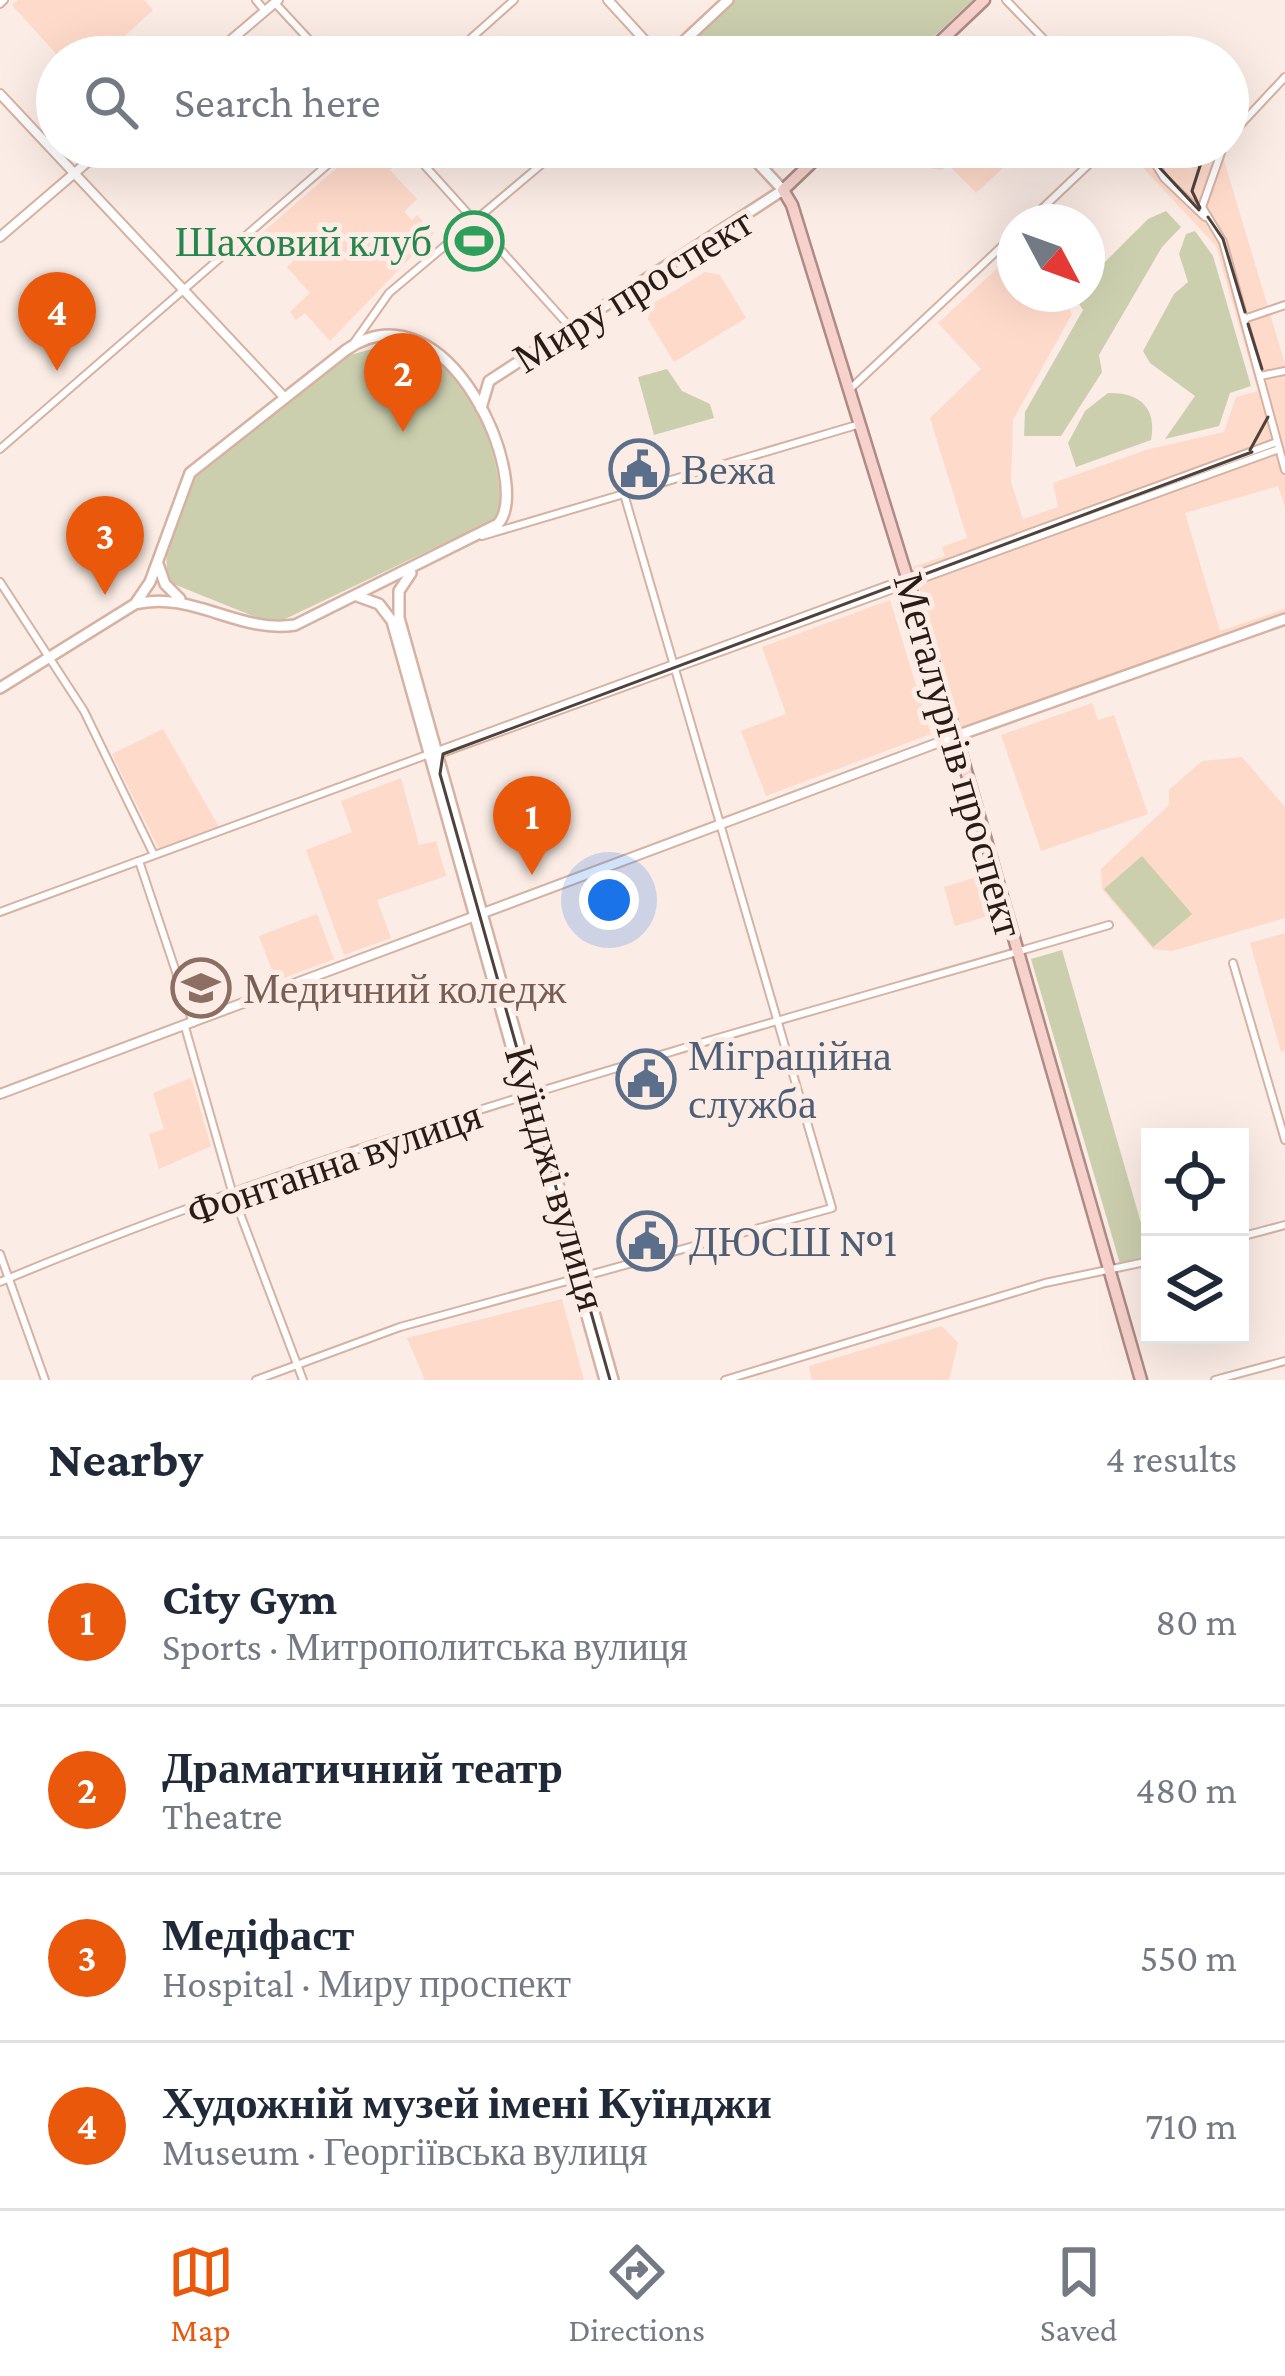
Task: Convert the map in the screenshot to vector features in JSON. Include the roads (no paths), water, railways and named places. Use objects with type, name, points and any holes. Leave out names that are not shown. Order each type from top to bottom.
[{"type":"highway","points":[[946,36],[984,0]]},
{"type":"highway","name":"Миру проспект","points":[[783,190],[806,168]]},
{"type":"highway","name":"Металургів проспект","points":[[783,190],[956,736],[1141,1380]]},
{"type":"main road","points":[[688,36],[728,0]]},
{"type":"main road","name":"Металургів проспект","points":[[763,168],[783,190]]},
{"type":"main road","name":"Миру проспект","points":[[481,410],[489,381],[783,190]]},
{"type":"main road","name":"Миру проспект","points":[[0,688],[135,604],[184,601],[262,626],[284,626],[356,596],[502,520],[509,502],[481,410],[460,374],[439,349],[408,338],[372,337],[346,350],[190,473],[158,560],[135,604]]},
{"type":"main road","name":"Миру проспект","points":[[460,374],[489,381]]},
{"type":"main road","points":[[158,560],[165,584],[184,601]]},
{"type":"main road","name":"Куїнджі вулиця","points":[[419,565],[405,579],[398,608],[609,1380]]},
{"type":"main road","name":"Куїнджі вулиця","points":[[356,596],[379,604],[392,621],[434,752]]},
{"type":"main road","points":[[956,736],[1285,619]]},
{"type":"street","points":[[256,0],[266,11]]},
{"type":"street","points":[[474,36],[514,0]]},
{"type":"street","points":[[608,0],[643,36]]},
{"type":"street","points":[[1006,0],[1041,36]]},
{"type":"street","points":[[236,36],[277,1],[307,36]]},
{"type":"street","points":[[1249,112],[1285,77]]},
{"type":"street","points":[[0,94],[36,132]]},
{"type":"street","points":[[70,168],[285,398]]},
{"type":"street","points":[[0,237],[81,168]]},
{"type":"street","points":[[0,449],[324,168]]},
{"type":"street","points":[[427,168],[571,329]]},
{"type":"street","points":[[346,350],[389,292],[537,168]]},
{"type":"street","points":[[1047,204],[1085,168]]},
{"type":"street","points":[[1158,168],[1208,219],[1223,242],[1285,470]]},
{"type":"street","points":[[1199,209],[1215,168]]},
{"type":"street","points":[[849,390],[997,251]]},
{"type":"street","points":[[1244,319],[1285,305]]},
{"type":"street","points":[[1260,376],[1285,371]]},
{"type":"street","points":[[472,539],[860,424]]},
{"type":"street","points":[[0,912],[1278,445]]},
{"type":"street","points":[[256,1380],[400,1327],[581,1281],[832,1208],[624,494]]},
{"type":"street","points":[[0,581],[52,656],[155,855]]},
{"type":"street","points":[[0,1094],[956,736]]},
{"type":"street","points":[[140,861],[233,1195],[303,1380]]},
{"type":"street","name":"Фонтанна вулиця","points":[[4,1280],[233,1195],[530,1097],[1109,925]]},
{"type":"street","points":[[1233,963],[1285,1140]]},
{"type":"street","points":[[1244,1236],[1285,1225]]},
{"type":"street","points":[[0,1254],[4,1280],[45,1380]]},
{"type":"street","points":[[725,1380],[1045,1283],[1141,1263]]},
{"type":"street","points":[[1215,1380],[1285,1360]]},
{"type":"tram line","points":[[1160,168],[1199,210]]},
{"type":"tram line","points":[[1199,168],[1192,191],[1200,208]]},
{"type":"tram line","points":[[1208,217],[1223,239],[1245,312]]},
{"type":"tram line","points":[[1248,324],[1262,369]]},
{"type":"tram line","points":[[1250,450],[1268,417]]},
{"type":"tram line","points":[[610,1380],[440,774],[443,754],[1252,452]]},
{"type":"place","name":"Шаховий клуб","points":[[474,241]]},
{"type":"place","name":"Художній музей імені Куїнджи","points":[[57,371]]},
{"type":"place","name":"Драматичний театр","points":[[403,432]]},
{"type":"place","name":"Вежа","points":[[639,469]]},
{"type":"place","name":"Медіфаст","points":[[105,595]]},
{"type":"place","name":"City Gym","points":[[532,875]]},
{"type":"place","name":"Медичний коледж","points":[[201,988]]},
{"type":"place","name":"Міграційна служба","points":[[646,1079]]},
{"type":"place","name":"ДЮСШ №1","points":[[647,1241]]}]
